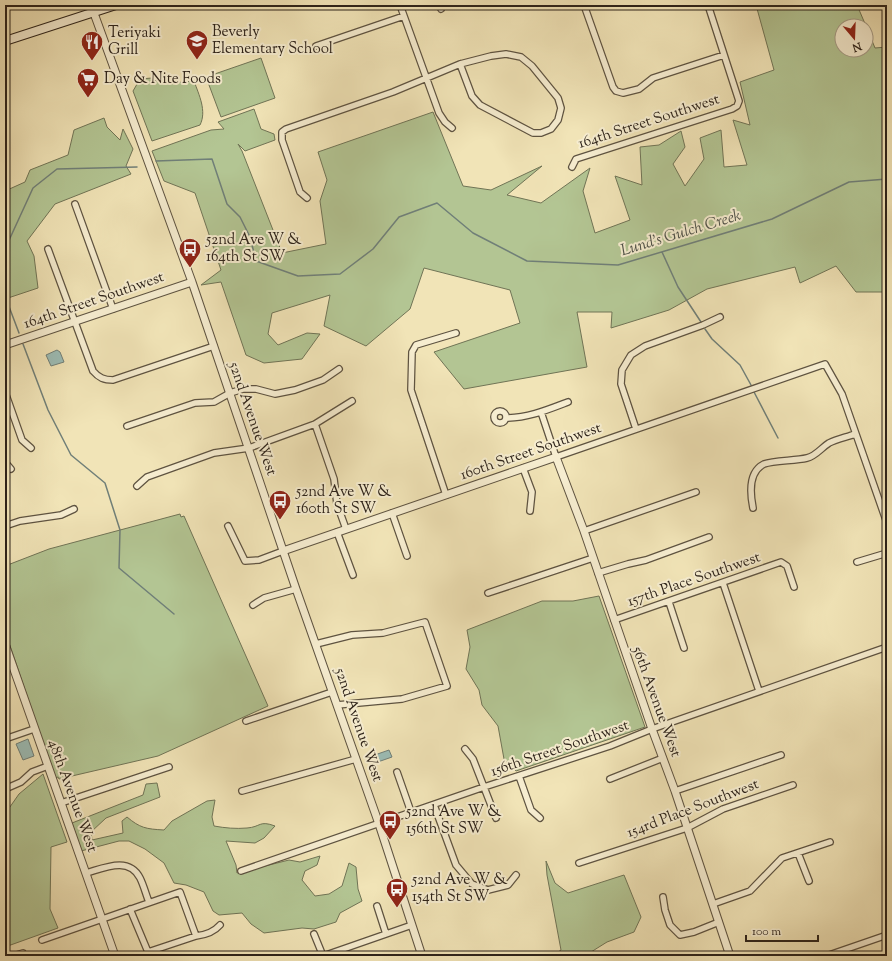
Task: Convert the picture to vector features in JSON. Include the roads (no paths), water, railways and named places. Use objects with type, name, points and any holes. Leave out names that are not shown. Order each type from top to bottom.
[{"type":"main road","points":[[5,41],[93,9],[116,5]]},
{"type":"street","points":[[400,5],[439,113],[445,122],[452,128]]},
{"type":"street","points":[[584,5],[616,91],[623,93],[639,89],[653,78],[724,55],[708,5]]},
{"type":"street","name":"52nd Avenue West","points":[[93,9],[192,282],[422,956]]},
{"type":"street","points":[[316,46],[404,16]]},
{"type":"street","points":[[307,198],[300,192],[282,140],[282,132],[286,129],[393,92],[460,64],[491,56],[506,54],[521,57],[532,66],[558,98],[561,108],[558,120],[551,129],[541,133],[533,133],[480,105],[472,96],[460,64]]},
{"type":"street","name":"164th Street Southwest","points":[[572,167],[576,159],[732,109],[737,106],[739,101],[724,55]]},
{"type":"street","points":[[75,204],[113,309]]},
{"type":"street","points":[[48,249],[93,371],[98,377],[105,380],[113,380],[214,346]]},
{"type":"street","name":"164th Street Southwest","points":[[5,345],[192,282]]},
{"type":"street","points":[[636,429],[621,384],[622,370],[630,354],[645,346],[703,326],[720,317]]},
{"type":"street","points":[[446,495],[411,390],[412,352],[416,345],[456,333]]},
{"type":"street","name":"160th Street Southwest","points":[[228,526],[245,561],[259,560],[826,364],[842,394],[855,434]]},
{"type":"street","points":[[127,426],[195,403],[214,402],[230,393],[243,389],[256,389],[275,394],[295,390],[323,380],[339,369]]},
{"type":"street","points":[[5,392],[22,440],[31,448]]},
{"type":"street","points":[[137,486],[147,477],[214,453],[249,448],[315,424],[352,402]]},
{"type":"street","points":[[506,418],[518,418],[541,412],[568,402]]},
{"type":"street","points":[[541,412],[556,457]]},
{"type":"street","points":[[315,424],[334,479],[338,504],[346,529]]},
{"type":"street","points":[[753,508],[750,495],[752,476],[757,469],[765,464],[808,458],[829,444],[855,434],[887,522]]},
{"type":"street","name":"56th Avenue West","points":[[556,457],[584,532],[675,791],[730,956]]},
{"type":"street","points":[[5,462],[11,469]]},
{"type":"street","points":[[523,468],[532,492],[530,511]]},
{"type":"street","points":[[584,532],[696,492]]},
{"type":"street","points":[[5,526],[20,521],[61,514],[74,509]]},
{"type":"street","points":[[392,513],[407,556]]},
{"type":"street","points":[[337,532],[353,575]]},
{"type":"street","points":[[598,573],[646,560],[709,538]]},
{"type":"street","points":[[857,562],[887,553]]},
{"type":"street","points":[[488,593],[593,558]]},
{"type":"street","name":"157th Place Southwest","points":[[614,620],[781,562],[787,566],[794,587]]},
{"type":"street","points":[[723,583],[759,691]]},
{"type":"street","points":[[252,605],[264,598],[296,589]]},
{"type":"street","points":[[669,602],[684,648]]},
{"type":"street","points":[[316,644],[352,635],[383,633],[425,622],[447,686],[402,699],[337,705]]},
{"type":"street","name":"48th Avenue West","points":[[5,645],[115,956]]},
{"type":"street","name":"156th Street Southwest","points":[[241,871],[484,787],[610,746],[652,729],[887,647]]},
{"type":"street","points":[[246,721],[332,692]]},
{"type":"street","points":[[5,739],[34,729]]},
{"type":"street","points":[[465,749],[474,759],[496,818]]},
{"type":"street","points":[[675,791],[781,755]]},
{"type":"street","points":[[610,779],[663,758]]},
{"type":"street","points":[[242,791],[356,759]]},
{"type":"street","points":[[5,789],[21,782],[32,772],[48,766]]},
{"type":"street","points":[[61,803],[169,767]]},
{"type":"street","points":[[397,772],[411,812]]},
{"type":"street","points":[[519,776],[531,810],[540,818]]},
{"type":"street","name":"154rd Place Southwest","points":[[579,863],[687,828],[724,809],[793,785]]},
{"type":"street","points":[[434,805],[456,865],[472,884],[488,890],[508,884],[516,875]]},
{"type":"street","points":[[713,904],[750,891],[782,858],[830,842]]},
{"type":"street","points":[[798,853],[809,882]]},
{"type":"street","points":[[86,873],[115,864],[126,866],[140,877],[149,902]]},
{"type":"street","points":[[42,940],[180,892],[196,936]]},
{"type":"street","points":[[663,897],[665,910],[670,925],[680,935],[694,932],[719,922]]},
{"type":"street","points":[[377,906],[386,934]]},
{"type":"street","points":[[130,909],[148,952],[215,930],[220,925]]},
{"type":"street","points":[[314,934],[323,956],[412,925]]},
{"type":"street","points":[[826,956],[887,935]]},
{"type":"street","points":[[13,956],[23,953]]},
{"type":"water","points":[[57,350],[60,352],[64,362],[51,366],[46,355]]},
{"type":"water","points":[[28,739],[34,756],[23,760],[16,744]]},
{"type":"water","points":[[389,750],[392,757],[372,764],[369,757]]},
{"type":"waterway","name":"Lund's Gulch Creek","points":[[156,161],[212,159],[227,204],[240,217],[250,237],[256,261],[298,276],[340,274],[373,249],[399,217],[437,203],[473,233],[527,261],[618,265],[772,219],[849,182],[887,179]]},
{"type":"waterway","name":"Lund's Gulch Creek","points":[[5,249],[33,188],[57,169],[137,167]]},
{"type":"waterway","points":[[662,252],[678,287],[701,322]]},
{"type":"waterway","name":"Lund's Gulch Creek","points":[[5,296],[19,333]]},
{"type":"waterway","points":[[705,329],[712,339],[740,365],[751,385]]},
{"type":"waterway","name":"Lund's Gulch Creek","points":[[23,344],[48,410],[71,455],[105,483],[120,530],[119,568],[174,614]]},
{"type":"waterway","points":[[754,392],[778,438]]},
{"type":"place","name":"Beverly Elementary School","points":[[197,60]]},
{"type":"place","name":"Teriyaki Grill","points":[[92,62]]},
{"type":"place","name":"Day & Nite Foods","points":[[88,98]]},
{"type":"place","name":"52nd Ave W & 164th St SW","points":[[190,268]]},
{"type":"place","name":"52nd Ave W & 160th St SW","points":[[280,520]]},
{"type":"place","name":"52nd Ave W & 156th St SW","points":[[390,840]]},
{"type":"place","name":"52nd Ave W & 154th St SW","points":[[397,908]]}]
